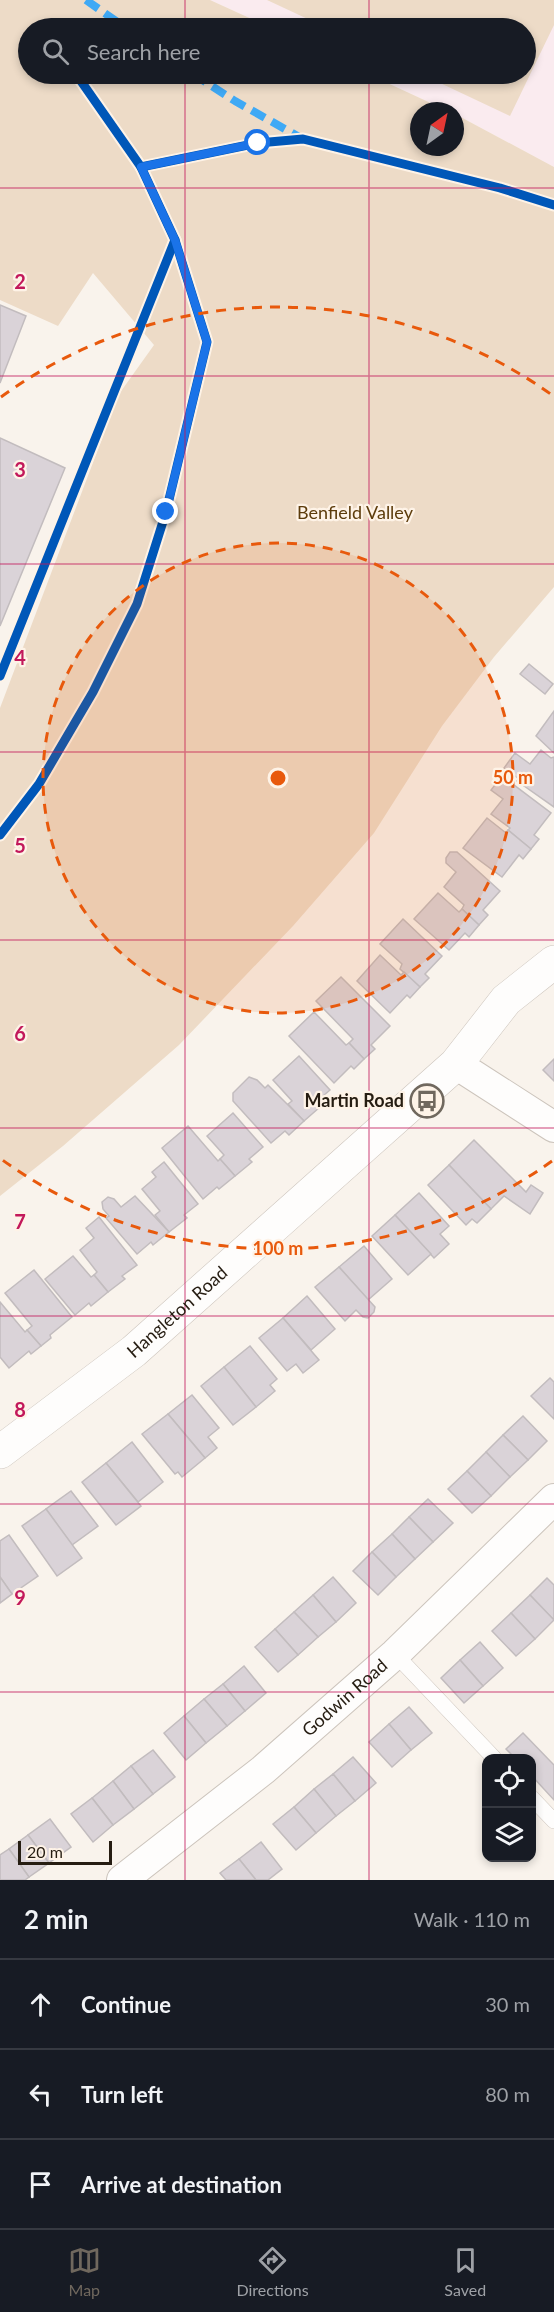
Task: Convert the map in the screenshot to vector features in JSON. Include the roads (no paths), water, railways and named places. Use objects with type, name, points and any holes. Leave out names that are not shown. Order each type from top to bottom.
[{"type":"main road","name":"Hangleton Road","points":[[0,1452],[134,1351],[456,1064],[506,1000],[554,962]]},
{"type":"street","points":[[456,1064],[554,1127]]},
{"type":"street","name":"Godwin Road","points":[[122,1880],[263,1770],[394,1654],[554,1499]]},
{"type":"lane","points":[[394,1654],[490,1754]]},
{"type":"lane","points":[[536,1803],[554,1821]]},
{"type":"place","name":"Martin Road","points":[[427,1101]]},
{"type":"park label","name":"Benfield Valley","points":[[355,513]]}]
